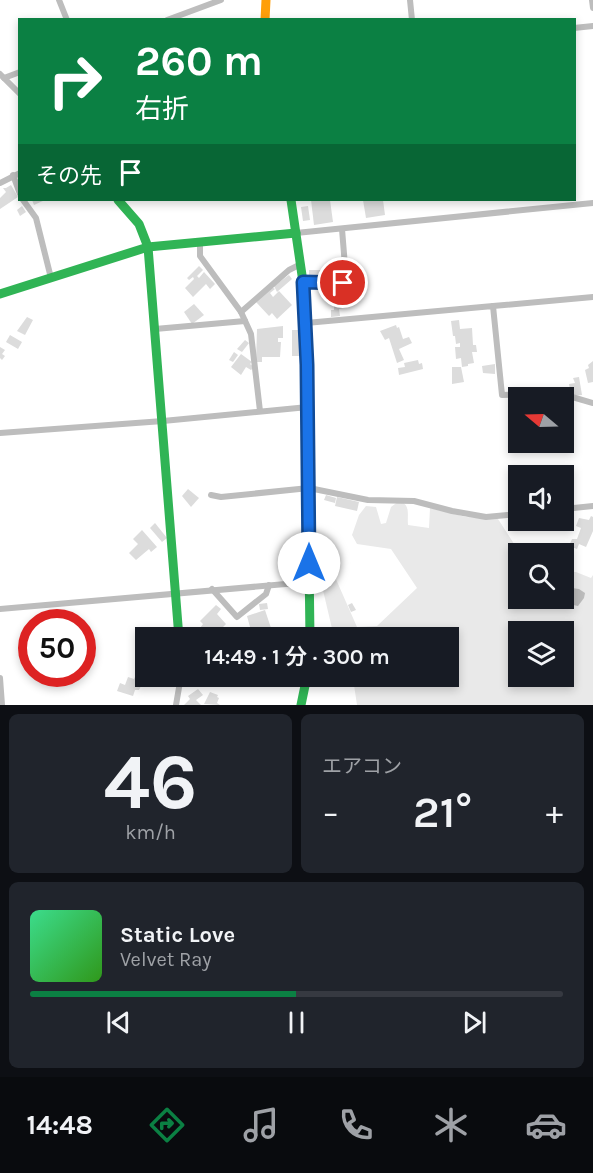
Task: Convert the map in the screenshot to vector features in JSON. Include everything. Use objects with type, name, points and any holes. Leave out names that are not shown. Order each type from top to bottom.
[{"type":"street","points":[[59,0],[65,18]]},
{"type":"street","points":[[172,18],[221,0]]},
{"type":"street","points":[[265,18],[266,0]]},
{"type":"street","points":[[410,0],[412,18]]},
{"type":"street","points":[[592,0],[593,8]]},
{"type":"street","points":[[576,28],[593,26]]},
{"type":"street","points":[[2,76],[18,72]]},
{"type":"street","points":[[2,76],[18,92]]},
{"type":"street","points":[[0,183],[16,174]]},
{"type":"street","points":[[24,201],[36,218],[51,278]]},
{"type":"street","points":[[119,201],[139,224],[148,248],[178,627]]},
{"type":"street","points":[[291,201],[301,264],[306,323],[310,627]]},
{"type":"street","points":[[0,294],[148,248],[593,203]]},
{"type":"street","points":[[303,282],[343,283],[345,266],[342,229]]},
{"type":"street","points":[[200,243],[200,256],[241,312],[245,321],[253,345],[260,411]]},
{"type":"street","points":[[241,312],[290,270],[301,264]]},
{"type":"street","points":[[306,323],[593,297]]},
{"type":"street","points":[[493,306],[502,395],[562,394],[593,403]]},
{"type":"street","points":[[155,329],[245,321]]},
{"type":"street","points":[[0,433],[308,407]]},
{"type":"street","points":[[212,495],[221,497],[309,488],[368,500],[414,501],[486,517],[508,515]]},
{"type":"street","points":[[574,508],[593,506]]},
{"type":"street","points":[[0,609],[309,582]]},
{"type":"street","points":[[212,590],[237,617],[266,594],[269,585]]},
{"type":"street","points":[[0,678],[2,705]]},
{"type":"street","points":[[176,705],[179,687]]},
{"type":"street","points":[[301,705],[305,687]]},
{"type":"shaded area","points":[[399,501],[403,502],[408,510],[408,525],[429,528],[430,508],[466,517],[498,519],[514,543],[508,543],[508,609],[574,609],[574,572],[591,578],[593,575],[593,705],[357,705],[354,687],[459,687],[459,627],[357,627],[377,626],[417,588],[391,549],[357,544],[352,535],[359,515],[366,506],[376,507],[381,524],[386,523],[391,507]]},
{"type":"shaded area","points":[[317,576],[335,577],[357,627],[332,627],[322,586]]},
{"type":"shaded area","points":[[574,588],[585,593],[578,606],[574,605]]},
{"type":"building","points":[[11,185],[18,197],[0,209],[0,198],[6,192],[3,188]]},
{"type":"building","points":[[311,201],[330,201],[333,222],[314,225]]},
{"type":"building","points":[[363,201],[383,201],[385,215],[366,218]]},
{"type":"building","points":[[22,206],[26,212],[20,216],[17,210]]},
{"type":"building","points":[[308,206],[310,220],[303,221],[301,207]]},
{"type":"building","points":[[199,266],[203,270],[197,276],[199,278],[204,272],[215,284],[210,289],[206,284],[193,297],[185,288],[194,279],[193,277],[189,280],[187,278]]},
{"type":"building","points":[[309,270],[332,270],[332,278],[309,279]]},
{"type":"building","points":[[289,275],[292,279],[277,292],[274,286]]},
{"type":"building","points":[[272,287],[275,289],[270,293],[273,297],[279,291],[292,305],[277,319],[272,313],[269,316],[256,302]]},
{"type":"building","points":[[339,290],[343,308],[339,309],[340,316],[331,317],[334,304],[330,304],[329,291]]},
{"type":"building","points":[[194,304],[204,315],[192,324],[184,312]]},
{"type":"building","points":[[27,317],[33,320],[25,335],[17,331]]},
{"type":"building","points":[[459,320],[460,329],[472,328],[473,345],[476,345],[477,352],[472,352],[474,363],[462,367],[461,358],[456,359],[455,347],[460,347],[460,343],[456,344],[451,321]]},
{"type":"building","points":[[396,325],[403,339],[409,337],[412,343],[399,349],[404,360],[397,363],[389,338],[385,340],[380,331]]},
{"type":"building","points":[[283,326],[283,338],[278,338],[278,342],[281,342],[280,357],[262,357],[262,362],[256,362],[257,329]]},
{"type":"building","points":[[292,330],[299,330],[299,356],[292,356]]},
{"type":"building","points":[[10,335],[22,342],[18,349],[6,342]]},
{"type":"building","points":[[245,340],[249,343],[242,352],[237,349]]},
{"type":"building","points":[[0,347],[5,350],[2,360],[0,358]]},
{"type":"building","points":[[234,352],[238,355],[233,362],[229,360]]},
{"type":"building","points":[[241,354],[252,362],[250,364],[254,367],[251,370],[246,367],[241,375],[231,367]]},
{"type":"building","points":[[418,360],[419,364],[422,363],[423,369],[399,375],[398,368],[405,367],[404,363]]},
{"type":"building","points":[[593,361],[593,382],[588,383],[585,370]]},
{"type":"building","points":[[495,364],[495,374],[483,373],[482,366]]},
{"type":"building","points":[[452,367],[461,367],[464,382],[452,384]]},
{"type":"building","points":[[579,377],[582,395],[574,396],[574,387],[570,387],[569,384],[575,383],[573,378]]},
{"type":"building","points":[[188,489],[199,498],[191,507],[182,496]]},
{"type":"building","points":[[326,495],[336,498],[335,503],[324,500]]},
{"type":"building","points":[[337,497],[359,502],[357,511],[335,506]]},
{"type":"building","points":[[591,516],[593,517],[593,531],[586,547],[579,544],[577,549],[574,548],[574,543],[570,543],[572,539],[577,539],[581,528],[576,526],[579,518],[589,520]]},
{"type":"building","points":[[155,523],[167,538],[162,542],[150,528]]},
{"type":"building","points":[[142,530],[157,547],[151,552],[149,549],[136,560],[129,553],[138,544],[133,539]]},
{"type":"building","points":[[267,603],[268,609],[260,610],[259,604]]},
{"type":"building","points":[[352,603],[356,610],[351,612],[348,605]]},
{"type":"building","points":[[216,605],[221,609],[217,614],[226,624],[223,627],[201,627],[203,624],[200,621]]},
{"type":"building","points":[[265,610],[271,627],[250,627],[247,616]]},
{"type":"building","points":[[128,677],[134,679],[135,677],[135,687],[140,687],[139,690],[135,690],[133,696],[117,691],[120,683],[125,685]]},
{"type":"building","points":[[198,689],[203,695],[196,700],[201,705],[184,705],[190,699],[188,696]]},
{"type":"building","points":[[210,692],[218,695],[217,703],[220,705],[204,704]]},
{"type":"traffic: fast","points":[[119,201],[139,224],[148,247],[178,627]]},
{"type":"traffic: fast","points":[[291,201],[303,282],[306,323],[310,627]]},
{"type":"traffic: fast","points":[[0,294],[148,247],[296,233]]},
{"type":"traffic: fast","points":[[301,705],[305,687]]},
{"type":"traffic: slow","points":[[265,18],[266,0]]},
{"type":"route","points":[[309,563],[307,365],[303,282],[343,283]]}]
